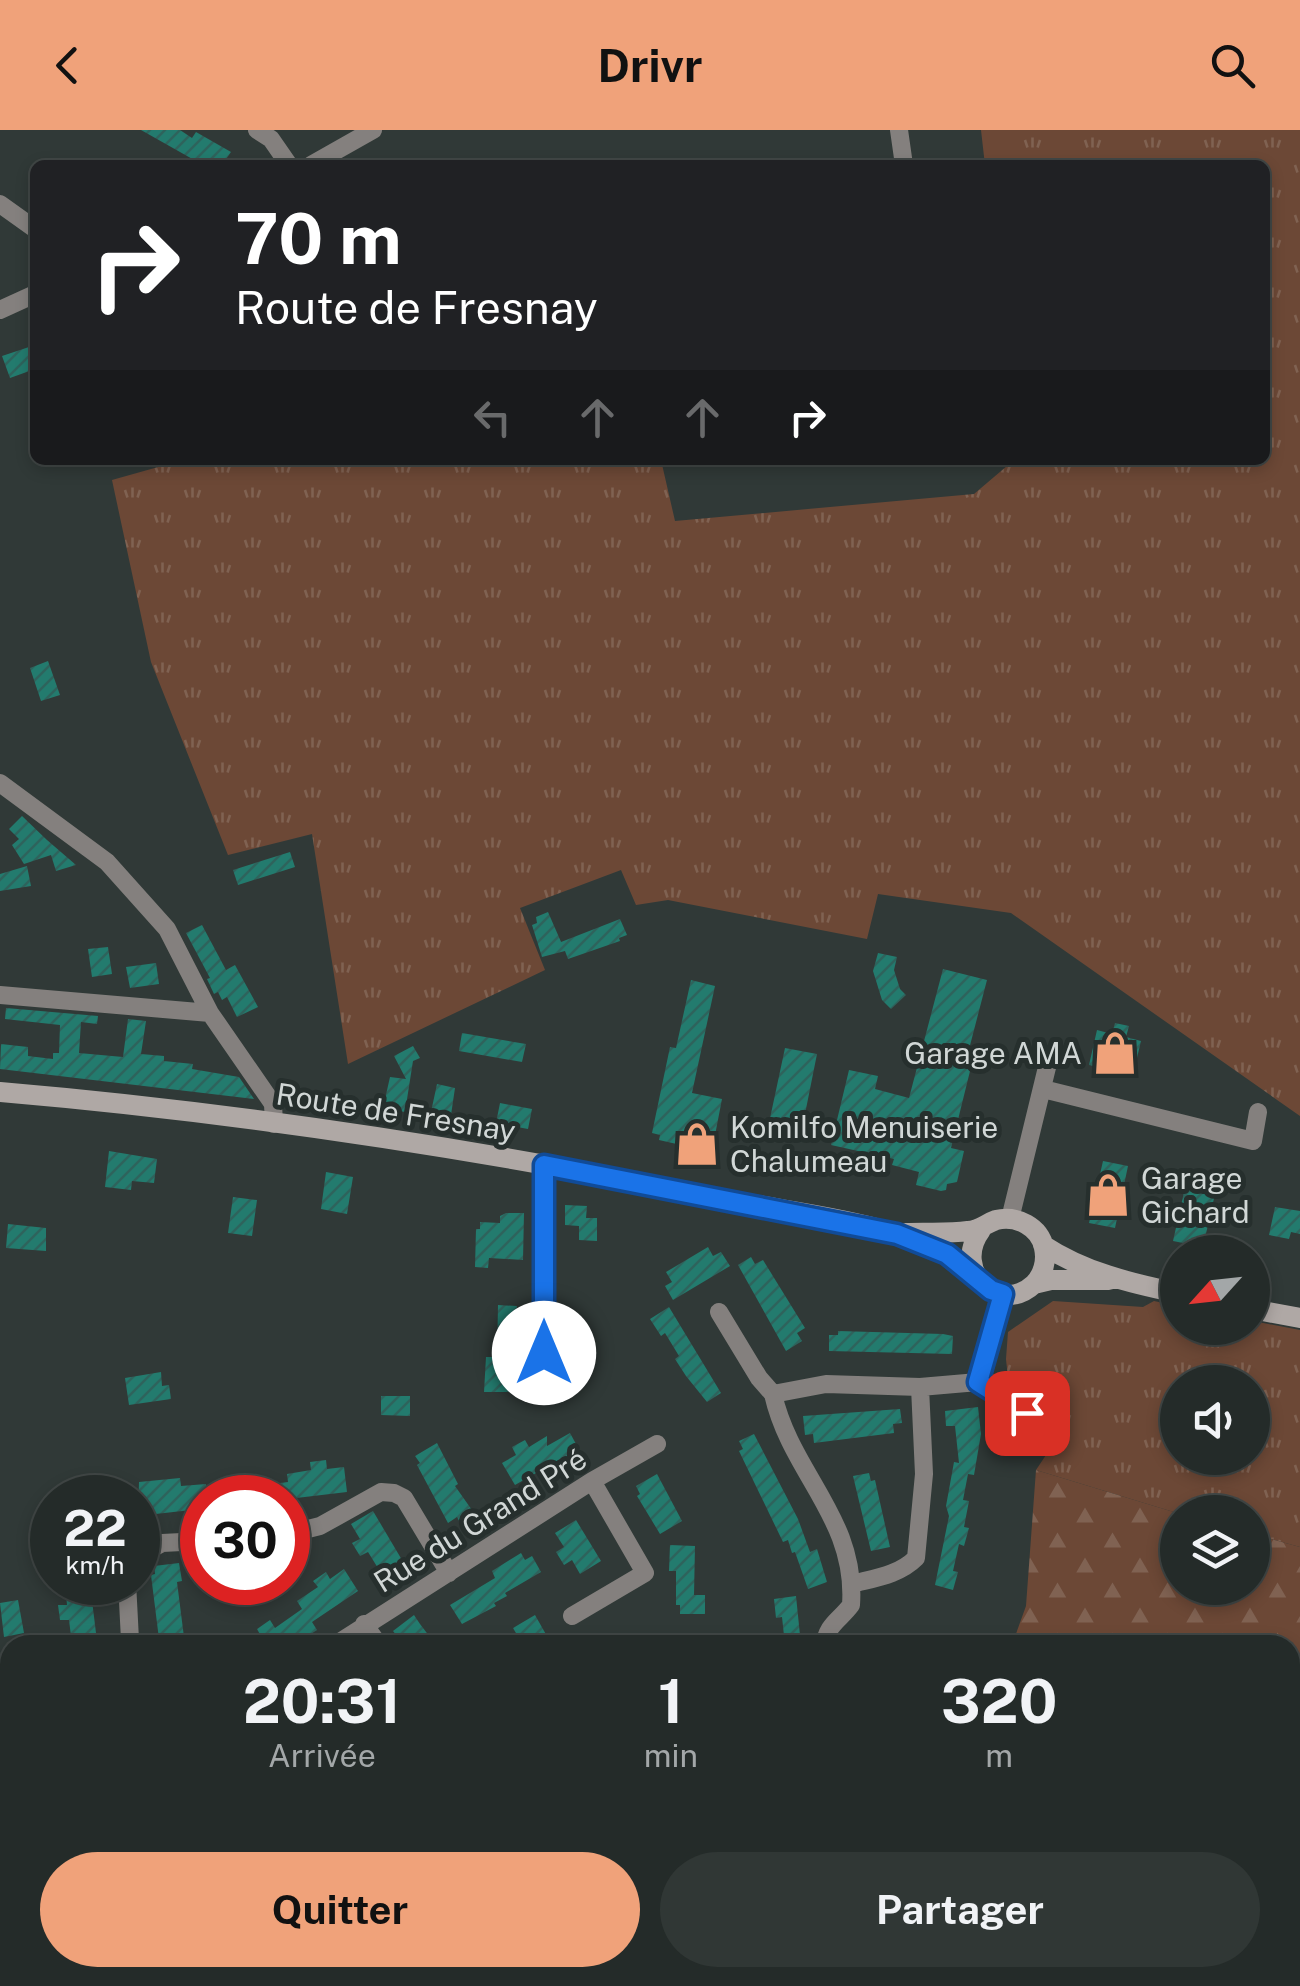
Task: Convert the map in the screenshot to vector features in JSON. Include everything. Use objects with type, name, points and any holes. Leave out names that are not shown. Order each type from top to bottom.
[{"type":"street","points":[[257,130],[286,160]]},
{"type":"street","points":[[320,160],[373,130]]},
{"type":"street","points":[[899,130],[903,160]]},
{"type":"street","points":[[0,204],[30,225]]},
{"type":"street","points":[[0,310],[30,296]]},
{"type":"street","points":[[0,783],[107,862],[167,929],[210,1014],[273,1104],[274,1124]]},
{"type":"street","points":[[0,995],[210,1014]]},
{"type":"street","points":[[1010,1218],[1050,1055]]},
{"type":"street","points":[[1043,1089],[1252,1141],[1258,1112]]},
{"type":"street","name":"Route de Fresnay","points":[[0,1092],[274,1124],[544,1165],[897,1234],[947,1254],[974,1273]]},
{"type":"street","points":[[544,1165],[544,1353]]},
{"type":"street","points":[[1034,1284],[1045,1264],[1043,1245],[1034,1229],[1010,1218],[989,1223],[970,1249],[974,1273],[991,1290],[1003,1294],[1051,1280],[1116,1280]]},
{"type":"street","name":"Route de Fresnay","points":[[897,1234],[981,1230]]},
{"type":"street","points":[[1043,1245],[1116,1280],[1160,1289]]},
{"type":"street","points":[[978,1382],[1003,1294]]},
{"type":"street","points":[[720,1312],[759,1378],[773,1394],[778,1420],[836,1521],[846,1548],[851,1605],[826,1635]]},
{"type":"street","points":[[1270,1312],[1300,1318]]},
{"type":"street","points":[[773,1394],[826,1384],[920,1387],[978,1382],[1052,1428]]},
{"type":"street","points":[[852,1584],[892,1574],[916,1558],[924,1474],[920,1387]]},
{"type":"street","name":"Rue du Grand Pré","points":[[349,1635],[657,1444]]},
{"type":"street","points":[[572,1616],[645,1572],[592,1481]]},
{"type":"street","points":[[310,1528],[381,1492],[394,1493],[404,1498],[449,1572]]},
{"type":"street","points":[[128,1605],[130,1635]]},
{"type":"street","points":[[364,1624],[372,1635]]},
{"type":"green space","points":[[981,130],[1300,130],[1300,1116],[1011,913],[878,894],[867,939],[668,900],[636,905],[621,870],[520,908],[545,970],[348,1064],[312,834],[228,855],[151,662],[112,480],[165,465],[662,465],[675,521],[974,494],[1008,465],[1270,465],[1270,160],[984,160]]},
{"type":"green space","points":[[1053,1301],[1143,1307],[1160,1302],[1160,1345],[1270,1345],[1270,1324],[1300,1330],[1300,1547],[1270,1539],[1270,1495],[1160,1495],[1160,1508],[1036,1470],[1066,1425],[1009,1388],[1008,1332]]},
{"type":"green space","points":[[1036,1470],[1160,1508],[1160,1605],[1270,1605],[1270,1539],[1300,1547],[1300,1635],[1016,1635],[1026,1606]]},
{"type":"building","points":[[141,130],[180,130],[192,138],[196,132],[231,152],[225,160],[194,160]]},
{"type":"building","points":[[30,347],[30,371],[10,378],[2,356]]},
{"type":"building","points":[[48,661],[60,695],[41,701],[30,668]]},
{"type":"building","points":[[22,816],[76,865],[56,871],[51,855],[24,864],[12,845],[19,839],[9,829]]},
{"type":"building","points":[[290,852],[295,867],[238,885],[233,870]]},
{"type":"building","points":[[27,866],[31,886],[0,891],[0,874]]},
{"type":"building","points":[[548,912],[561,942],[620,919],[627,935],[568,959],[565,951],[542,957],[532,925],[537,923],[536,917]]},
{"type":"building","points":[[202,925],[226,970],[235,965],[258,1007],[237,1017],[227,997],[222,1000],[218,992],[214,994],[207,979],[210,978],[186,933]]},
{"type":"building","points":[[108,947],[112,974],[92,977],[88,949]]},
{"type":"building","points":[[878,953],[897,957],[894,970],[906,995],[891,1009],[882,1000],[873,971]]},
{"type":"building","points":[[156,963],[159,984],[130,988],[126,967]]},
{"type":"building","points":[[943,969],[987,980],[967,1057],[973,1059],[951,1148],[964,1151],[957,1182],[947,1184],[946,1190],[941,1191],[916,1185],[919,1172],[892,1165],[894,1159],[831,1145],[849,1070],[878,1076],[875,1089],[909,1098]]},
{"type":"building","points":[[691,980],[715,986],[692,1093],[722,1099],[711,1156],[680,1149],[681,1145],[659,1140],[660,1135],[652,1133],[670,1047],[676,1048]]},
{"type":"building","points":[[6,1008],[98,1016],[97,1024],[81,1022],[79,1053],[123,1057],[128,1019],[146,1021],[141,1054],[164,1056],[164,1061],[193,1064],[192,1069],[239,1077],[254,1099],[0,1069],[1,1044],[28,1047],[28,1056],[53,1059],[53,1053],[59,1053],[60,1025],[5,1019]]},
{"type":"building","name":"Garage AMA","points":[[1115,1023],[1129,1026],[1126,1037],[1141,1041],[1133,1075],[1089,1065],[1097,1030],[1112,1034]]},
{"type":"building","points":[[462,1033],[526,1044],[522,1062],[459,1051]]},
{"type":"building","points":[[413,1046],[420,1058],[413,1061],[405,1112],[383,1108],[390,1077],[406,1079],[394,1056]]},
{"type":"building","points":[[785,1048],[817,1054],[802,1129],[769,1123]]},
{"type":"building","points":[[437,1084],[455,1088],[451,1115],[431,1112]]},
{"type":"building","points":[[500,1103],[532,1109],[528,1129],[496,1123]]},
{"type":"building","points":[[109,1151],[157,1159],[154,1183],[132,1181],[131,1190],[105,1187]]},
{"type":"building","name":"Garage Gichard","points":[[1103,1161],[1128,1166],[1115,1228],[1089,1223]]},
{"type":"building","points":[[326,1172],[353,1177],[347,1214],[321,1209]]},
{"type":"building","points":[[1187,1179],[1217,1185],[1206,1235],[1174,1235]]},
{"type":"building","points":[[233,1197],[257,1200],[252,1236],[228,1233]]},
{"type":"building","points":[[565,1205],[587,1206],[586,1218],[597,1218],[597,1241],[579,1240],[579,1226],[565,1225]]},
{"type":"building","points":[[1275,1207],[1300,1211],[1300,1234],[1291,1232],[1289,1239],[1269,1235]]},
{"type":"building","points":[[524,1213],[523,1260],[489,1258],[488,1268],[475,1267],[476,1229],[480,1229],[480,1222],[500,1223],[500,1216]]},
{"type":"building","points":[[8,1224],[46,1228],[46,1251],[6,1248]]},
{"type":"building","points":[[708,1247],[713,1256],[721,1252],[730,1266],[673,1300],[665,1286],[672,1282],[666,1272]]},
{"type":"building","points":[[751,1257],[755,1264],[763,1260],[805,1328],[797,1333],[802,1341],[786,1351],[738,1265]]},
{"type":"building","points":[[498,1305],[517,1306],[514,1392],[484,1392],[486,1357],[497,1357]]},
{"type":"building","points":[[669,1307],[721,1393],[707,1402],[675,1359],[679,1356],[665,1333],[661,1336],[650,1319]]},
{"type":"building","points":[[838,1331],[953,1336],[952,1354],[829,1351],[829,1335],[838,1335]]},
{"type":"building","points":[[161,1372],[162,1386],[169,1385],[171,1399],[129,1405],[125,1378]]},
{"type":"building","points":[[381,1396],[410,1396],[410,1416],[381,1415]]},
{"type":"building","points":[[978,1407],[981,1434],[974,1475],[968,1474],[963,1500],[969,1501],[964,1527],[969,1528],[964,1546],[959,1544],[953,1590],[935,1585],[949,1516],[946,1506],[954,1462],[959,1463],[955,1426],[946,1426],[945,1411]]},
{"type":"building","points":[[900,1409],[902,1423],[893,1424],[894,1433],[814,1443],[813,1434],[805,1435],[803,1416]]},
{"type":"building","points":[[1003,1416],[1032,1434],[1024,1448],[1016,1443],[1010,1454],[988,1441]]},
{"type":"building","points":[[570,1433],[582,1455],[567,1464],[564,1457],[515,1485],[502,1463],[516,1455],[512,1447],[525,1440],[529,1447],[547,1436],[547,1446]]},
{"type":"building","points":[[754,1434],[798,1519],[810,1552],[817,1549],[827,1582],[808,1589],[795,1552],[792,1553],[788,1540],[783,1542],[739,1451],[743,1449],[739,1441]]},
{"type":"building","points":[[437,1443],[458,1484],[455,1486],[479,1520],[464,1530],[457,1517],[448,1523],[417,1465],[420,1463],[415,1456]]},
{"type":"building","points":[[326,1460],[327,1469],[344,1467],[347,1492],[310,1496],[310,1475],[287,1474],[311,1470],[310,1462]]},
{"type":"building","points":[[869,1473],[871,1481],[875,1480],[890,1547],[871,1551],[853,1476]]},
{"type":"building","points":[[657,1474],[682,1521],[660,1534],[637,1496],[640,1494],[636,1486]]},
{"type":"building","points":[[180,1478],[180,1511],[160,1514],[160,1480]]},
{"type":"building","points":[[373,1511],[402,1560],[410,1555],[419,1570],[397,1583],[388,1568],[381,1573],[368,1552],[360,1556],[352,1543],[360,1539],[351,1524]]},
{"type":"building","points":[[576,1520],[601,1561],[580,1574],[572,1560],[564,1565],[556,1552],[564,1547],[555,1533]]},
{"type":"building","points":[[670,1545],[695,1546],[694,1595],[705,1595],[705,1614],[680,1614],[680,1605],[676,1605],[676,1571],[669,1571]]},
{"type":"building","points":[[521,1553],[525,1560],[532,1556],[541,1572],[505,1593],[507,1596],[494,1603],[496,1606],[462,1624],[450,1605],[495,1578],[492,1571]]},
{"type":"building","points":[[179,1563],[177,1582],[184,1635],[158,1635],[155,1605],[160,1605],[160,1565]]},
{"type":"building","points":[[344,1569],[358,1591],[312,1622],[317,1630],[309,1635],[260,1635],[257,1629],[270,1620],[275,1628],[302,1609],[300,1605],[310,1605],[310,1592],[318,1587],[313,1581],[326,1572],[330,1579]]},
{"type":"building","points":[[796,1596],[800,1635],[784,1635],[782,1617],[776,1618],[774,1599]]},
{"type":"building","points":[[18,1600],[24,1633],[4,1635],[0,1603]]},
{"type":"building","points":[[58,1605],[93,1605],[96,1633],[71,1635],[69,1620],[60,1620]]},
{"type":"building","points":[[414,1615],[429,1635],[396,1635],[393,1631]]},
{"type":"building","points":[[535,1615],[546,1635],[517,1635],[513,1628]]},
{"type":"place","name":"Garage AMA","points":[[1115,1053]]},
{"type":"place","name":"Komilfo Menuiserie Chalumeau","points":[[697,1144]]},
{"type":"place","name":"Garage Gichard","points":[[1108,1195]]},
{"type":"route","points":[[544,1353],[544,1165],[897,1234],[947,1254],[974,1273],[981,1283],[1003,1294],[978,1382],[1027,1413]]}]
